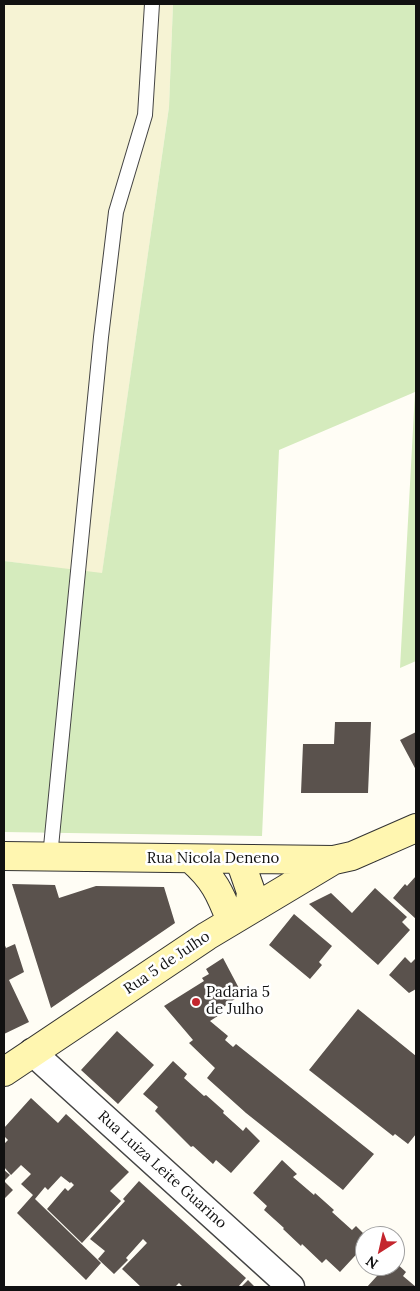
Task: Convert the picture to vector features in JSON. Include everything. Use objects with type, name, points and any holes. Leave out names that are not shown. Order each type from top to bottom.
[{"type":"street","name":"Rua Nicola Deneno","points":[[4,856],[195,862],[238,859],[334,860],[352,856],[416,828]]},
{"type":"street","points":[[195,862],[213,880],[222,896],[240,915],[251,892],[238,859]]},
{"type":"street","name":"Rua 5 de Julho","points":[[4,1072],[207,936],[334,860]]},
{"type":"street","points":[[195,862],[208,900],[207,936]]},
{"type":"street","name":"Rua Luiza Leite Guarino","points":[[32,1052],[291,1287]]},
{"type":"lane","points":[[50,857],[105,299],[116,212],[145,115],[152,4]]},
{"type":"shaded area","points":[[4,4],[173,4],[169,107],[102,574],[4,561]]},
{"type":"green space","points":[[173,4],[416,4],[416,661],[400,668],[415,392],[279,450],[262,836],[4,832],[4,561],[102,573],[169,107]]},
{"type":"building","points":[[335,722],[371,722],[368,793],[301,793],[303,744],[334,744]]},
{"type":"building","points":[[416,732],[416,770],[400,740]]},
{"type":"building","points":[[416,876],[416,919],[393,898],[405,884],[407,886]]},
{"type":"building","points":[[12,884],[55,885],[59,898],[96,886],[164,887],[175,923],[51,1008]]},
{"type":"building","points":[[375,888],[407,917],[402,922],[410,930],[378,965],[309,904],[331,893],[352,913]]},
{"type":"building","points":[[294,914],[332,946],[319,962],[322,965],[310,979],[269,945]]},
{"type":"building","points":[[4,943],[6,948],[15,944],[24,972],[9,980],[29,1022],[4,1034]]},
{"type":"building","points":[[405,957],[411,963],[416,958],[416,989],[409,993],[389,975]]},
{"type":"building","points":[[223,958],[242,994],[222,1008],[224,1012],[210,1021],[228,1036],[225,1040],[233,1047],[236,1044],[374,1154],[343,1190],[246,1113],[207,1078],[215,1068],[189,1043],[193,1040],[164,1006],[204,981],[202,978],[209,974],[206,969]]},
{"type":"building","points":[[358,1009],[416,1056],[416,1134],[408,1144],[395,1134],[393,1136],[309,1070]]},
{"type":"building","points":[[117,1031],[154,1065],[118,1104],[81,1070]]},
{"type":"building","points":[[173,1061],[187,1074],[184,1078],[224,1111],[223,1113],[243,1131],[246,1127],[260,1141],[231,1173],[216,1160],[213,1164],[193,1146],[191,1147],[155,1111],[158,1107],[143,1094]]},
{"type":"building","points":[[31,1098],[58,1123],[66,1114],[129,1172],[110,1191],[121,1201],[82,1243],[47,1209],[65,1188],[68,1191],[74,1185],[71,1182],[61,1176],[48,1190],[45,1187],[35,1199],[101,1263],[86,1280],[17,1213],[33,1195],[21,1184],[31,1174],[21,1165],[11,1175],[4,1167],[4,1142],[8,1140],[4,1136],[4,1128]]},
{"type":"building","points":[[282,1160],[297,1174],[293,1177],[334,1210],[332,1212],[352,1230],[355,1227],[355,1256],[340,1272],[326,1259],[322,1263],[302,1244],[301,1246],[264,1210],[267,1206],[253,1193]]},
{"type":"building","points":[[4,1170],[10,1175],[4,1181]]},
{"type":"building","points":[[4,1181],[13,1190],[4,1199]]},
{"type":"building","points":[[139,1181],[246,1278],[238,1287],[180,1287],[182,1286],[179,1283],[175,1287],[141,1287],[122,1269],[147,1243],[143,1239],[126,1258],[128,1260],[114,1274],[98,1259],[105,1251],[90,1239],[125,1201],[123,1199]]},
{"type":"building","points":[[377,1276],[403,1276],[416,1287],[367,1287]]},
{"type":"building","points":[[248,1280],[255,1287],[241,1287]]},
{"type":"place","name":"Padaria 5 de Julho","points":[[196,1002]]}]
